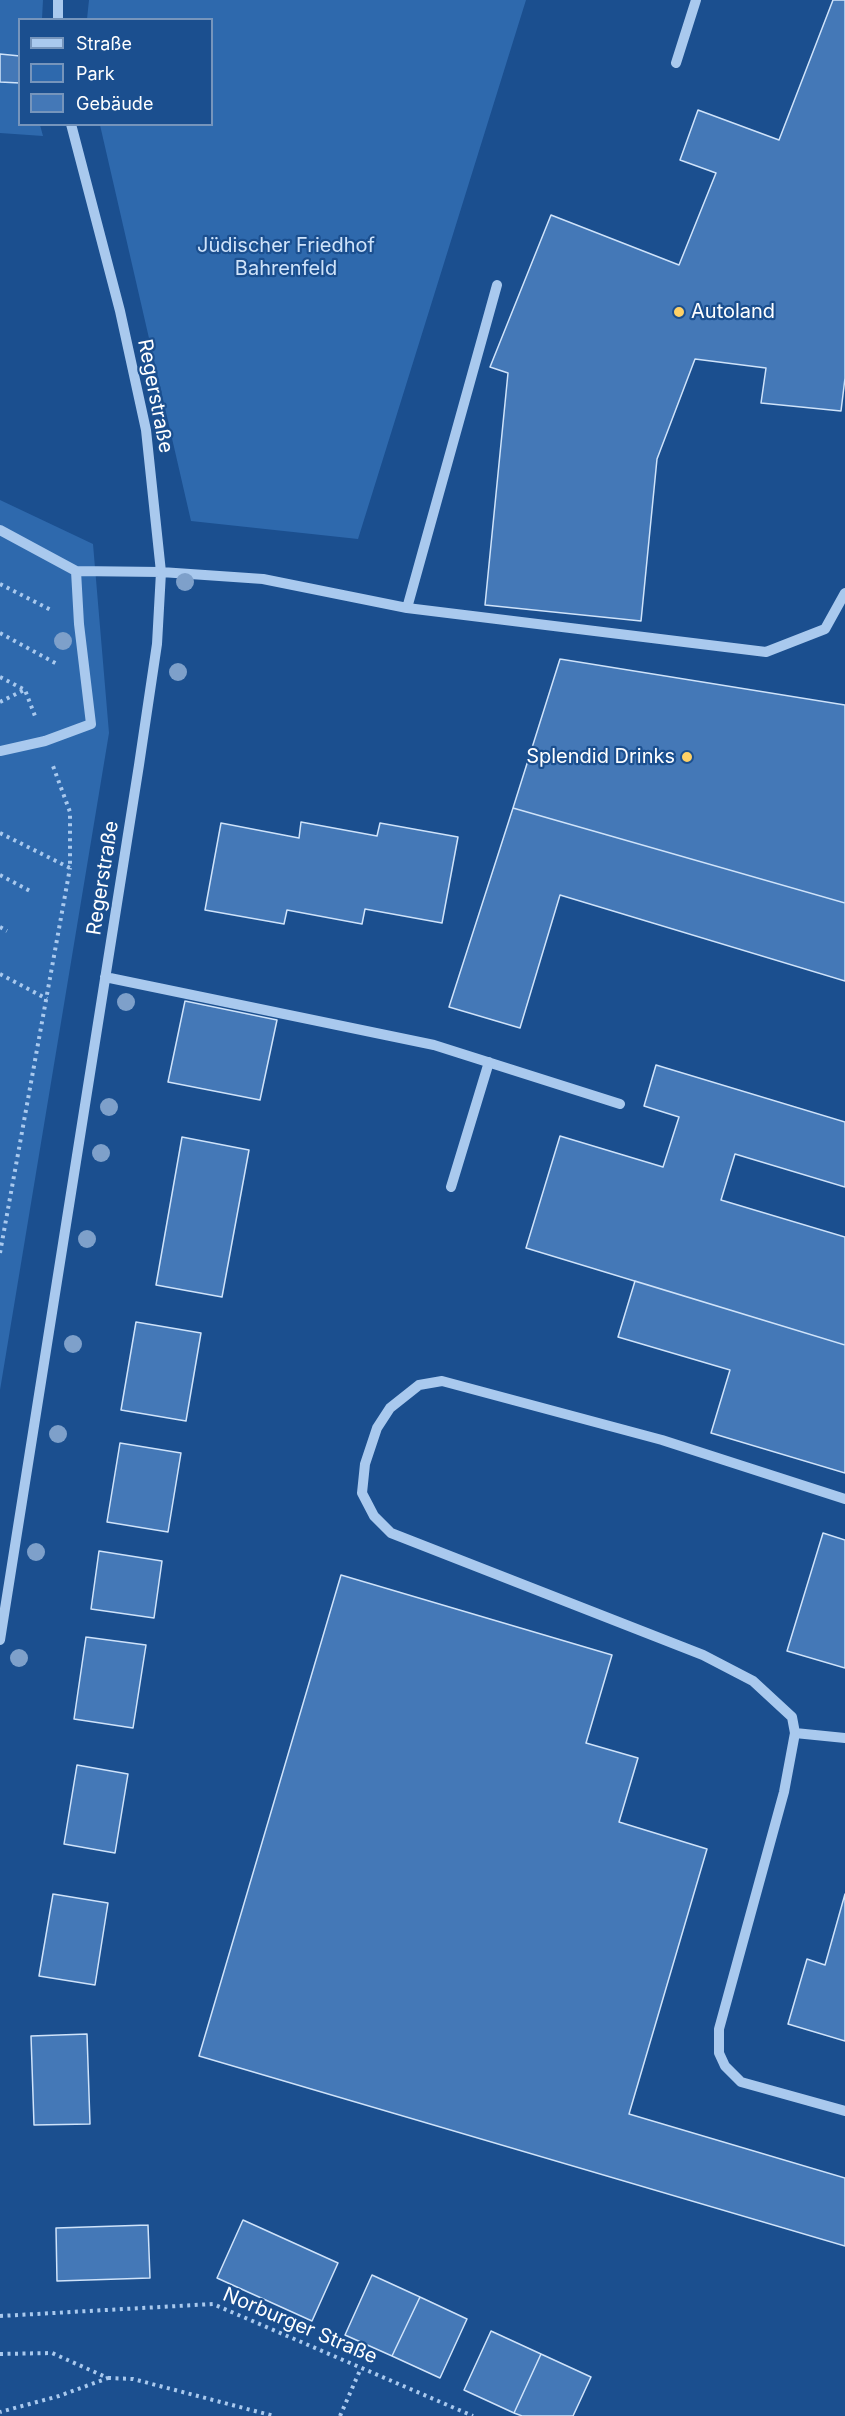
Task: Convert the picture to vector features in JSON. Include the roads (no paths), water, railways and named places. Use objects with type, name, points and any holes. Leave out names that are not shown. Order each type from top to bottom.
[{"type":"street","points":[[58,0],[58,18]]},
{"type":"street","points":[[676,63],[696,0]]},
{"type":"street","name":"Regerstraße","points":[[0,1640],[157,644],[161,572],[146,430],[120,311],[72,126]]},
{"type":"street","points":[[407,609],[497,285]]},
{"type":"street","points":[[0,530],[76,571],[161,572],[263,579],[407,609],[766,652],[825,629],[845,593]]},
{"type":"street","points":[[0,751],[45,741],[91,724],[79,624],[76,571]]},
{"type":"street","points":[[105,977],[434,1045],[620,1104]]},
{"type":"street","points":[[451,1187],[489,1062]]},
{"type":"street","points":[[845,1499],[662,1440],[442,1381],[419,1385],[390,1408],[377,1428],[365,1464],[362,1493],[374,1515],[391,1533],[731,1668],[753,1681],[792,1717],[795,1733],[784,1792],[719,2029],[719,2053],[725,2066],[741,2082],[845,2111]]},
{"type":"street","points":[[795,1733],[845,1738]]},
{"type":"place","name":"Autoland","points":[[679,312]]},
{"type":"place","name":"Splendid Drinks","points":[[687,757]]},
{"type":"park label","name":"Jüdischer Friedhof Bahrenfeld","points":[[286,258]]}]
